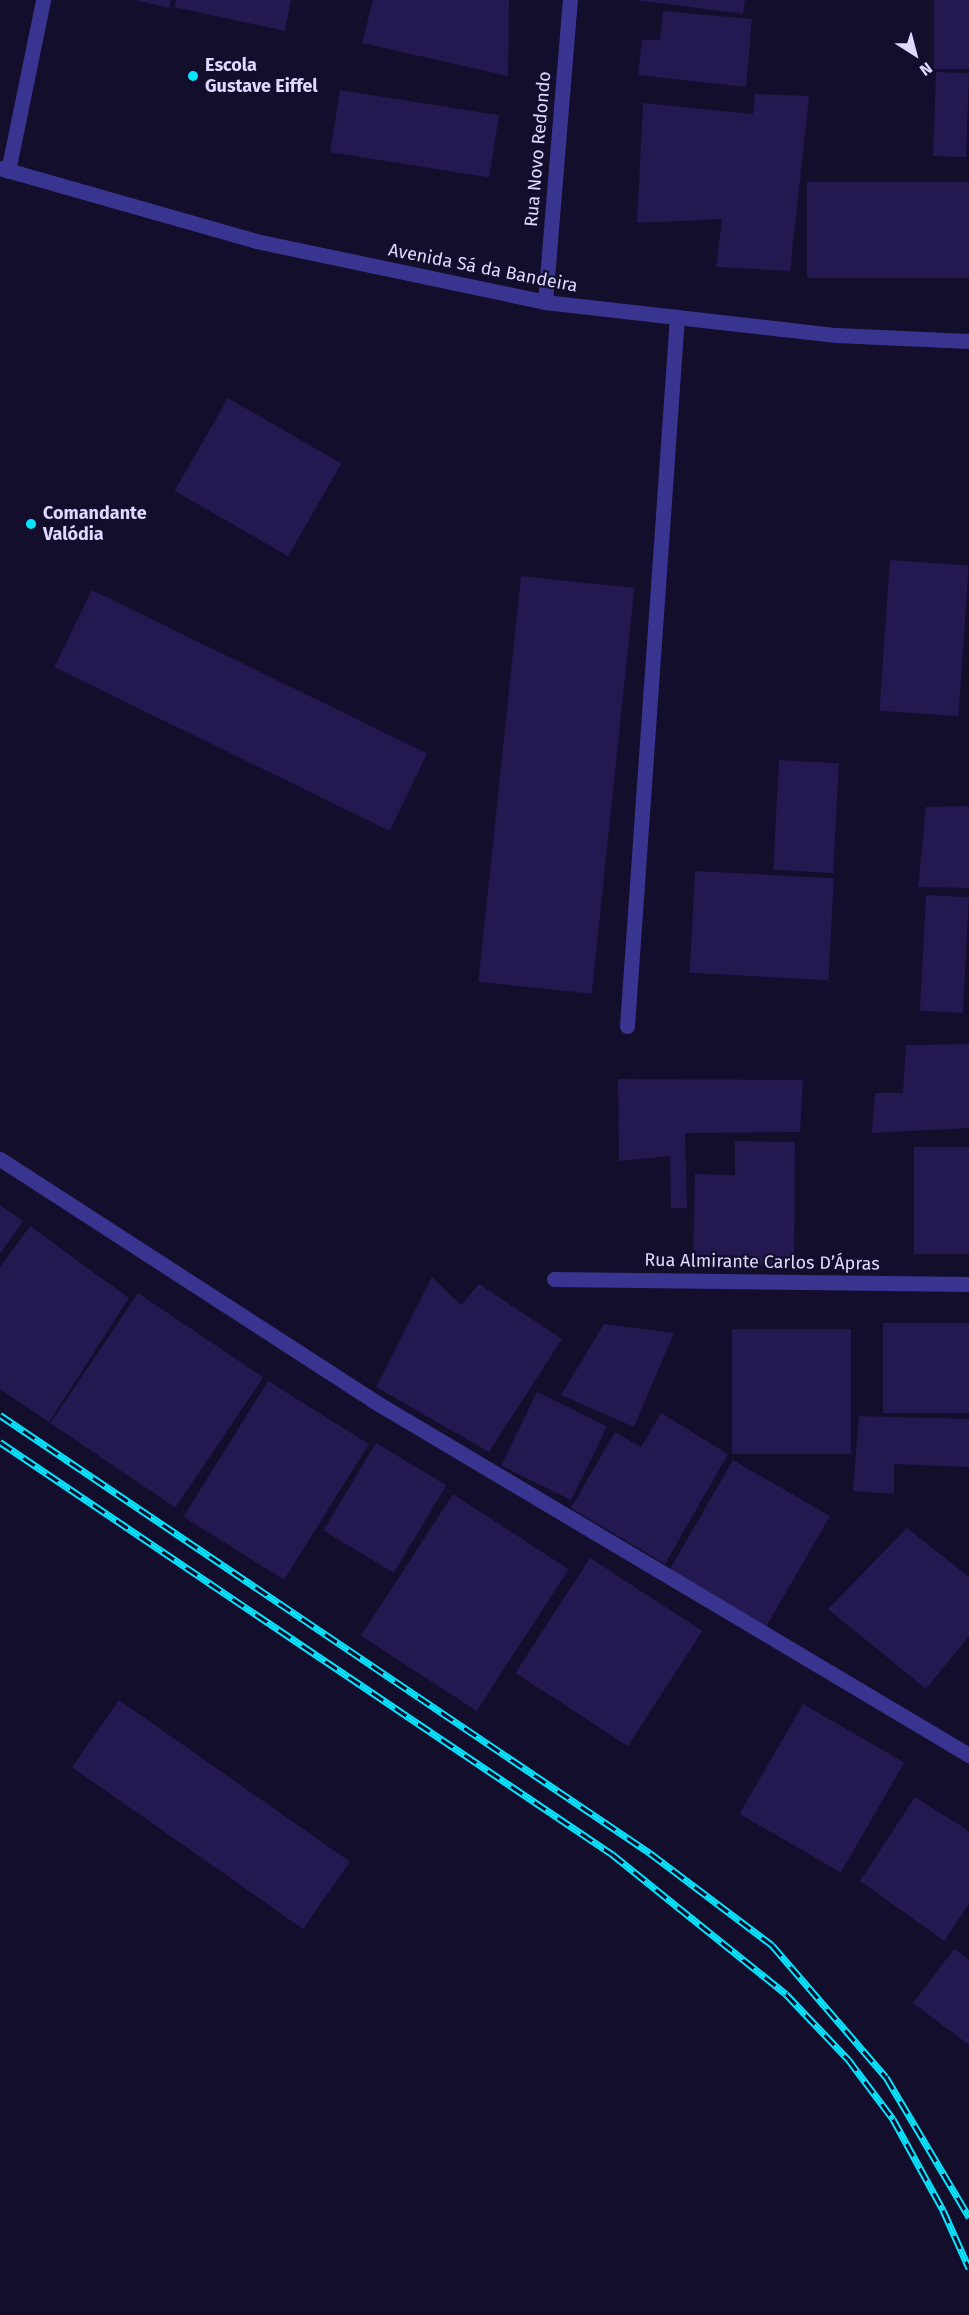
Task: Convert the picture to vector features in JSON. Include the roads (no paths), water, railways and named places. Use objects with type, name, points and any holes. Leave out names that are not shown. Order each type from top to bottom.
[{"type":"street","points":[[4,169],[43,0]]},
{"type":"street","name":"Rua Novo Redondo","points":[[545,302],[570,0]]},
{"type":"street","name":"Avenida Sá da Bandeira","points":[[4,169],[256,241],[545,302],[836,335],[969,341]]},
{"type":"street","points":[[627,1026],[677,318]]},
{"type":"street","points":[[0,1159],[372,1400],[969,1755]]},
{"type":"street","name":"Rua Almirante Carlos D’Ápras","points":[[554,1279],[969,1284]]},
{"type":"railway","points":[[0,1415],[650,1853],[772,1945],[886,2077],[969,2217]]},
{"type":"railway","points":[[0,1442],[612,1854],[786,1994],[848,2059],[893,2119],[943,2210],[969,2268]]},
{"type":"place","name":"Escola Gustave Eiffel","points":[[193,76]]},
{"type":"place","name":"Comandante Valódia","points":[[31,524]]}]
